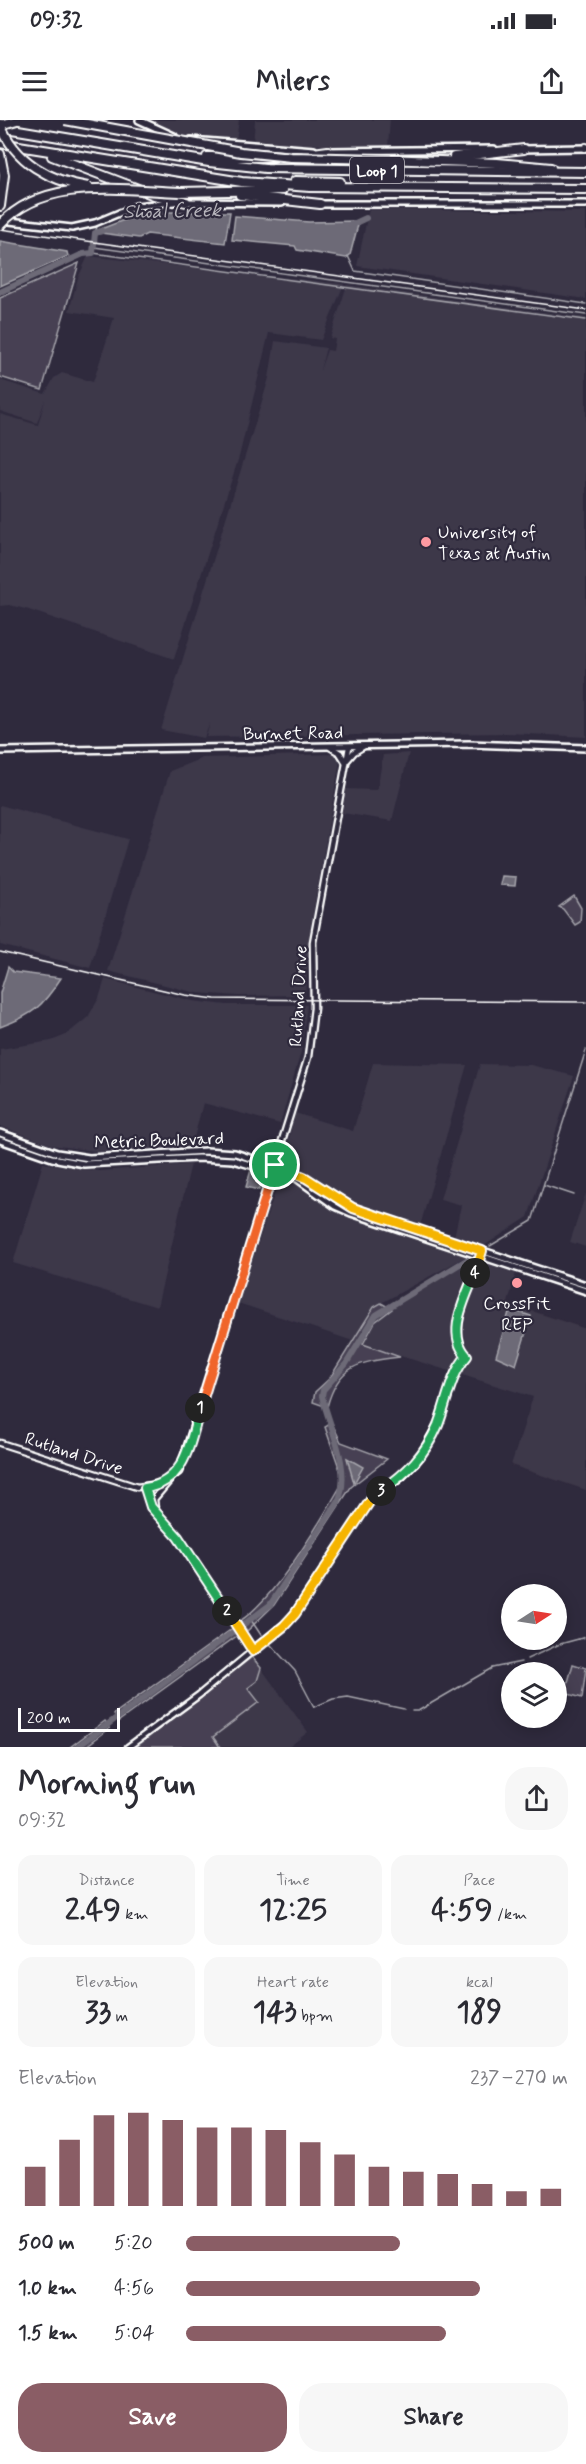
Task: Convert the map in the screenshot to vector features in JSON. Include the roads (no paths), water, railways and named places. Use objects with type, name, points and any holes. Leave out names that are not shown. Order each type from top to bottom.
[{"type":"highway","points":[[0,127],[5,120]]},
{"type":"highway","points":[[0,127],[17,120]]},
{"type":"highway","points":[[65,120],[241,152],[291,157],[513,164],[584,173]]},
{"type":"highway","points":[[0,127],[189,163],[256,170],[584,173]]},
{"type":"highway","points":[[0,127],[17,152],[35,168],[63,182],[104,190]]},
{"type":"highway","name":"Loop 1","points":[[0,127],[223,164],[284,169],[584,173]]},
{"type":"highway","points":[[0,141],[179,170],[253,179],[586,187]]},
{"type":"highway","name":"Loop 1","points":[[0,141],[40,151],[204,178],[310,187],[586,187]]},
{"type":"highway","points":[[401,159],[463,156],[524,149]]},
{"type":"highway","points":[[40,151],[127,185],[186,202]]},
{"type":"highway","points":[[176,156],[255,159],[328,151]]},
{"type":"highway","points":[[0,154],[4,175],[0,206]]},
{"type":"highway","points":[[0,225],[12,213],[35,199],[63,192],[104,190],[193,192],[291,190],[310,187]]},
{"type":"highway","points":[[193,192],[320,204]]},
{"type":"main road","points":[[87,120],[174,136],[269,148],[328,151],[584,148]]},
{"type":"main road","points":[[139,120],[174,136]]},
{"type":"main road","points":[[577,204],[586,199]]},
{"type":"main road","points":[[0,220],[72,228],[103,220],[136,206],[186,202],[586,204]]},
{"type":"main road","name":"Burnet Road","points":[[0,751],[469,744],[586,748]]},
{"type":"main road","name":"Metric Boulevard","points":[[0,1133],[84,1161]]},
{"type":"main road","name":"Metric Boulevard","points":[[0,1140],[52,1158],[84,1161],[236,1153],[306,1178],[338,1204],[381,1221],[586,1291]]},
{"type":"main road","name":"Metric Boulevard","points":[[481,1254],[586,1285]]},
{"type":"street","points":[[346,764],[352,754],[364,746]]},
{"type":"street","points":[[330,747],[340,753],[346,764]]},
{"type":"street","name":"Rutland Drive","points":[[156,1513],[154,1499],[179,1472],[186,1454],[308,1056],[313,1015],[314,936],[349,747]]},
{"type":"street","points":[[128,1747],[284,1626],[295,1614],[370,1501],[402,1478],[419,1458],[438,1424],[455,1373],[467,1356],[460,1346],[457,1330],[481,1254]]},
{"type":"street","name":"Rutland Drive","points":[[0,1443],[145,1488]]},
{"type":"street","points":[[171,1478],[145,1488],[148,1504],[178,1537],[253,1651]]},
{"type":"waterway","name":"Shoal Creek","points":[[351,225],[366,218]]},
{"type":"waterway","name":"Shoal Creek","points":[[95,233],[97,227]]},
{"type":"waterway","name":"Shoal Creek","points":[[0,292],[83,254],[93,253],[95,233],[102,231]]},
{"type":"waterway","points":[[94,247],[586,315]]},
{"type":"waterway","points":[[93,253],[586,320]]},
{"type":"waterway","points":[[348,256],[355,271],[586,304]]},
{"type":"waterway","points":[[490,1246],[532,1221],[586,1050]]},
{"type":"waterway","points":[[544,1185],[574,1195]]},
{"type":"waterway","points":[[77,1747],[270,1605],[338,1502],[342,1489],[341,1463],[322,1396],[323,1390],[346,1364],[376,1315],[468,1259]]},
{"type":"waterway","points":[[251,1620],[263,1638]]},
{"type":"waterway","points":[[527,1659],[560,1644],[586,1637]]},
{"type":"waterway","points":[[270,1644],[295,1671],[314,1707],[333,1699],[348,1697],[404,1709]]},
{"type":"waterway","points":[[412,1711],[418,1711],[492,1668],[501,1666]]},
{"type":"railway","points":[[0,229],[586,310]]},
{"type":"railway","points":[[0,952],[185,995],[215,999],[586,1002]]},
{"type":"place","name":"University of Texas at Austin","points":[[426,542]]},
{"type":"place","name":"CrossFit REP","points":[[517,1283]]}]
